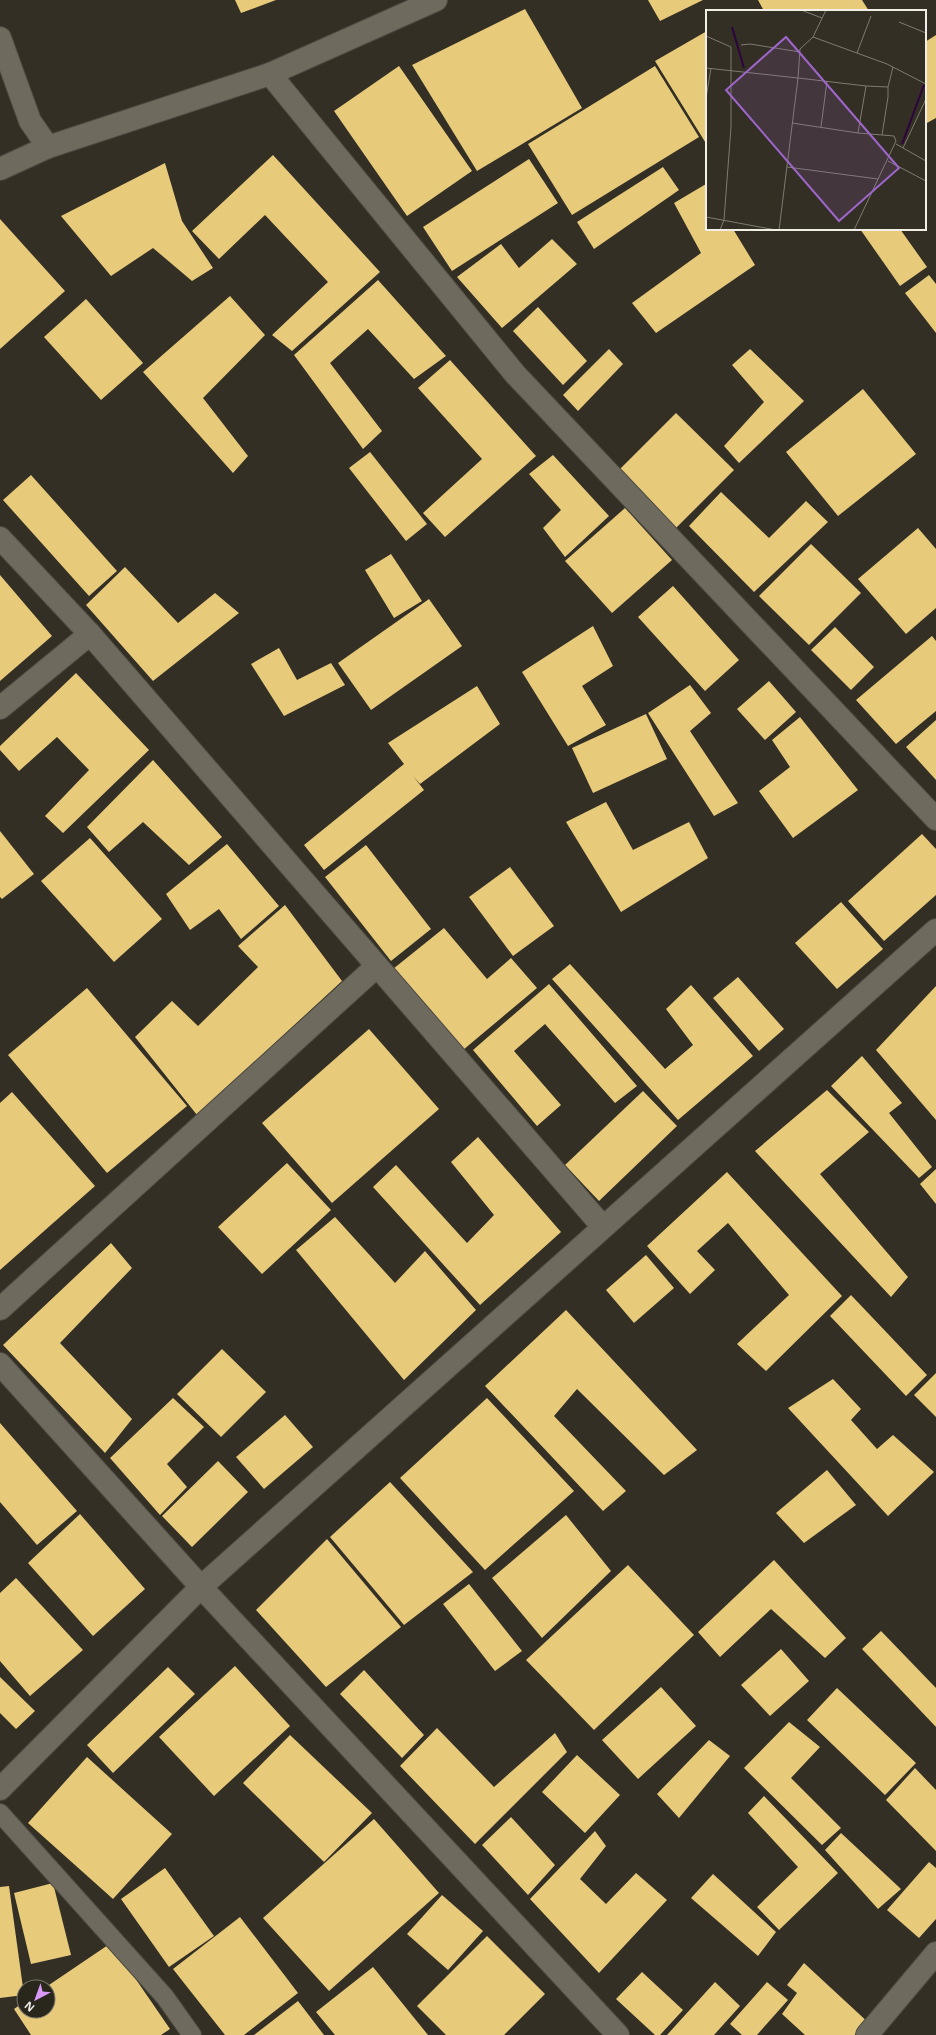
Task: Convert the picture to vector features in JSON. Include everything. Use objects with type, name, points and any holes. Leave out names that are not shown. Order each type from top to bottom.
[{"type":"street","points":[[0,169],[48,147],[270,74],[436,0]]},
{"type":"street","points":[[0,38],[30,121],[48,147]]},
{"type":"street","points":[[270,74],[515,374],[936,819]]},
{"type":"street","points":[[0,538],[90,634],[603,1227]]},
{"type":"street","points":[[0,708],[90,634]]},
{"type":"street","points":[[0,1789],[201,1586],[936,930]]},
{"type":"street","points":[[0,1309],[377,966]]},
{"type":"street","points":[[0,1364],[201,1586],[618,2035]]},
{"type":"street","points":[[867,2035],[936,1953]]},
{"type":"lane","points":[[0,1813],[166,1997],[192,2035]]},
{"type":"building","points":[[235,0],[276,0],[241,13]]},
{"type":"building","points":[[648,0],[703,0],[660,21]]},
{"type":"building","points":[[758,0],[862,0],[868,10],[763,10]]},
{"type":"building","points":[[525,9],[582,108],[477,171],[412,65]]},
{"type":"building","points":[[706,32],[706,143],[655,61]]},
{"type":"building","points":[[936,35],[936,118],[926,123],[926,41]]},
{"type":"building","points":[[399,66],[472,171],[407,216],[334,111]]},
{"type":"building","points":[[655,66],[699,137],[572,215],[528,144]]},
{"type":"building","points":[[273,155],[380,272],[292,351],[272,335],[328,282],[265,215],[219,259],[192,231]]},
{"type":"building","points":[[529,159],[558,203],[452,271],[423,227]]},
{"type":"building","points":[[165,163],[182,221],[213,268],[192,281],[153,248],[111,276],[61,216]]},
{"type":"building","points":[[663,167],[679,190],[594,249],[577,222]]},
{"type":"building","points":[[706,184],[706,230],[734,230],[755,265],[656,333],[632,303],[701,253],[674,203]]},
{"type":"building","points":[[0,219],[65,291],[0,349]]},
{"type":"building","points":[[861,230],[901,230],[927,267],[900,286]]},
{"type":"building","points":[[552,239],[577,264],[502,328],[457,277],[501,244],[519,268]]},
{"type":"building","points":[[929,275],[936,284],[936,333],[905,293]]},
{"type":"building","points":[[378,280],[446,356],[414,379],[368,329],[330,363],[382,431],[363,449],[294,355]]},
{"type":"building","points":[[230,296],[265,335],[203,398],[248,456],[233,473],[143,372]]},
{"type":"building","points":[[86,299],[143,363],[101,400],[44,337]]},
{"type":"building","points":[[538,307],[587,361],[563,385],[513,331]]},
{"type":"building","points":[[609,349],[623,364],[578,411],[563,395]]},
{"type":"building","points":[[750,349],[804,401],[739,463],[724,446],[764,402],[732,365]]},
{"type":"building","points":[[450,360],[536,456],[445,537],[423,513],[482,459],[418,388]]},
{"type":"building","points":[[863,389],[916,454],[838,516],[786,452]]},
{"type":"building","points":[[676,413],[734,470],[676,528],[618,471]]},
{"type":"building","points":[[370,452],[427,524],[406,541],[349,468]]},
{"type":"building","points":[[553,455],[609,516],[565,557],[543,528],[561,510],[529,474]]},
{"type":"building","points":[[31,475],[117,571],[89,596],[3,500]]},
{"type":"building","points":[[721,492],[769,538],[806,501],[828,522],[754,592],[689,526]]},
{"type":"building","points":[[625,508],[672,560],[612,613],[565,561]]},
{"type":"building","points":[[918,528],[936,549],[936,608],[906,634],[858,579]]},
{"type":"building","points":[[811,544],[861,593],[809,645],[759,596]]},
{"type":"building","points":[[391,554],[422,601],[394,618],[365,570]]},
{"type":"building","points":[[125,567],[178,623],[215,593],[239,613],[153,681],[86,605]]},
{"type":"building","points":[[0,575],[52,636],[0,681]]},
{"type":"building","points":[[673,586],[739,660],[705,691],[638,617]]},
{"type":"building","points":[[429,599],[462,646],[371,710],[338,663]]},
{"type":"building","points":[[593,626],[613,666],[582,686],[606,725],[568,746],[522,672]]},
{"type":"building","points":[[835,627],[874,667],[851,690],[811,650]]},
{"type":"building","points":[[932,636],[936,641],[936,711],[896,744],[856,700]]},
{"type":"building","points":[[279,648],[297,680],[331,663],[345,685],[284,716],[251,664]]},
{"type":"building","points":[[76,673],[149,750],[63,833],[45,816],[89,770],[57,737],[19,771],[0,750],[0,746]]},
{"type":"building","points":[[769,681],[796,712],[765,740],[737,709]]},
{"type":"building","points":[[690,685],[711,713],[690,731],[738,803],[714,816],[648,713]]},
{"type":"building","points":[[477,686],[500,724],[420,784],[413,776],[424,790],[324,870],[304,845],[404,764],[388,743]]},
{"type":"building","points":[[646,714],[667,759],[593,793],[572,748]]},
{"type":"building","points":[[800,717],[858,790],[793,838],[759,791],[790,767],[772,740]]},
{"type":"building","points":[[936,720],[936,780],[906,747]]},
{"type":"building","points":[[153,760],[222,837],[189,865],[143,822],[109,852],[87,827]]},
{"type":"building","points":[[606,802],[633,850],[689,822],[708,858],[621,912],[566,822]]},
{"type":"building","points":[[0,831],[34,874],[2,899],[0,897]]},
{"type":"building","points":[[922,834],[936,849],[936,895],[884,941],[848,901]]},
{"type":"building","points":[[90,838],[162,919],[114,962],[41,881]]},
{"type":"building","points":[[227,844],[279,906],[241,939],[219,909],[190,930],[166,894]]},
{"type":"building","points":[[366,845],[431,929],[391,961],[325,877]]},
{"type":"building","points":[[510,867],[554,926],[513,956],[469,897]]},
{"type":"building","points":[[841,902],[883,949],[837,989],[795,943]]},
{"type":"building","points":[[285,905],[342,981],[197,1115],[135,1037],[172,1001],[198,1026],[258,967],[238,946]]},
{"type":"building","points":[[444,928],[487,979],[511,958],[537,988],[463,1050],[393,969]]},
{"type":"building","points":[[570,964],[665,1069],[693,1045],[666,1009],[691,985],[753,1056],[678,1120],[552,979]]},
{"type":"building","points":[[738,977],[784,1029],[759,1051],[713,998]]},
{"type":"building","points":[[549,984],[637,1086],[615,1103],[545,1024],[514,1051],[561,1105],[537,1126],[473,1050]]},
{"type":"building","points":[[936,986],[936,1120],[876,1050]]},
{"type":"building","points":[[87,988],[187,1106],[107,1173],[8,1055]]},
{"type":"building","points":[[369,1029],[439,1109],[332,1203],[262,1123]]},
{"type":"building","points":[[862,1056],[902,1103],[889,1113],[932,1167],[919,1178],[831,1086]]},
{"type":"building","points":[[827,1090],[869,1132],[820,1174],[908,1277],[891,1297],[755,1151]]},
{"type":"building","points":[[643,1091],[677,1126],[599,1201],[565,1165]]},
{"type":"building","points":[[12,1092],[95,1186],[0,1270],[0,1103]]},
{"type":"building","points":[[478,1137],[561,1232],[480,1305],[373,1187],[396,1165],[467,1243],[494,1215],[451,1162]]},
{"type":"building","points":[[287,1163],[331,1210],[262,1274],[218,1227]]},
{"type":"building","points":[[936,1169],[936,1204],[920,1184]]},
{"type":"building","points":[[727,1172],[842,1296],[766,1371],[737,1344],[789,1295],[728,1223],[697,1251],[715,1270],[690,1294],[647,1246]]},
{"type":"building","points":[[335,1217],[395,1283],[425,1251],[476,1310],[404,1380],[296,1250]]},
{"type":"building","points":[[111,1243],[132,1268],[60,1343],[132,1419],[105,1453],[3,1345]]},
{"type":"building","points":[[646,1255],[674,1288],[634,1323],[606,1290]]},
{"type":"building","points":[[851,1295],[927,1375],[906,1396],[830,1316]]},
{"type":"building","points":[[566,1310],[697,1450],[664,1475],[577,1389],[554,1416],[626,1491],[603,1511],[485,1386]]},
{"type":"building","points":[[222,1349],[266,1392],[221,1437],[177,1394]]},
{"type":"building","points":[[936,1373],[936,1417],[914,1395]]},
{"type":"building","points":[[833,1379],[861,1409],[851,1420],[877,1449],[893,1435],[934,1472],[888,1516],[788,1408]]},
{"type":"building","points":[[173,1398],[204,1427],[167,1464],[187,1487],[160,1515],[110,1458]]},
{"type":"building","points":[[487,1398],[574,1491],[485,1570],[400,1478]]},
{"type":"building","points":[[285,1415],[313,1447],[264,1489],[236,1457]]},
{"type":"building","points":[[0,1423],[77,1511],[37,1545],[0,1502]]},
{"type":"building","points":[[218,1461],[248,1492],[192,1547],[162,1516]]},
{"type":"building","points":[[827,1470],[856,1505],[804,1543],[776,1513]]},
{"type":"building","points":[[390,1482],[473,1572],[404,1625],[330,1537]]},
{"type":"building","points":[[80,1514],[145,1589],[93,1636],[28,1563]]},
{"type":"building","points":[[566,1515],[611,1571],[542,1638],[492,1578]]},
{"type":"building","points":[[327,1539],[401,1627],[326,1687],[256,1610]]},
{"type":"building","points":[[774,1560],[846,1638],[825,1658],[771,1609],[720,1657],[698,1632]]},
{"type":"building","points":[[628,1565],[694,1635],[594,1730],[526,1660]]},
{"type":"building","points":[[16,1578],[83,1650],[30,1696],[0,1661],[0,1593]]},
{"type":"building","points":[[469,1584],[522,1651],[495,1671],[443,1604]]},
{"type":"building","points":[[881,1631],[936,1688],[936,1727],[862,1649]]},
{"type":"building","points":[[781,1649],[809,1681],[770,1716],[741,1685]]},
{"type":"building","points":[[235,1666],[290,1726],[214,1796],[159,1737]]},
{"type":"building","points":[[168,1667],[195,1694],[113,1773],[87,1745]]},
{"type":"building","points":[[364,1670],[424,1735],[402,1758],[340,1694]]},
{"type":"building","points":[[0,1677],[35,1711],[16,1729],[0,1713]]},
{"type":"building","points":[[661,1687],[696,1726],[638,1779],[602,1740]]},
{"type":"building","points":[[837,1688],[916,1763],[885,1795],[807,1720]]},
{"type":"building","points":[[789,1722],[820,1747],[791,1778],[841,1828],[822,1845],[744,1768]]},
{"type":"building","points":[[437,1728],[494,1787],[555,1733],[567,1752],[475,1844],[400,1766]]},
{"type":"building","points":[[290,1735],[372,1813],[324,1862],[243,1783]]},
{"type":"building","points":[[709,1740],[730,1756],[679,1818],[657,1794]]},
{"type":"building","points":[[577,1755],[620,1795],[585,1833],[542,1792]]},
{"type":"building","points":[[87,1757],[172,1834],[113,1899],[28,1823]]},
{"type":"building","points":[[915,1768],[936,1790],[936,1851],[886,1800]]},
{"type":"building","points":[[764,1796],[838,1873],[779,1930],[757,1907],[798,1867],[748,1813]]},
{"type":"building","points":[[511,1817],[555,1865],[528,1895],[482,1845]]},
{"type":"building","points":[[374,1819],[439,1893],[329,1991],[263,1918]]},
{"type":"building","points":[[595,1831],[606,1846],[580,1879],[606,1904],[636,1873],[667,1900],[599,1973],[530,1899]]},
{"type":"building","points":[[841,1833],[901,1889],[878,1909],[825,1850]]},
{"type":"building","points":[[929,1862],[936,1868],[936,1919],[919,1938],[887,1910]]},
{"type":"building","points":[[165,1868],[214,1936],[169,1967],[121,1899]]},
{"type":"building","points":[[713,1874],[776,1932],[758,1956],[691,1898]]},
{"type":"building","points":[[53,1883],[71,1955],[31,1964],[14,1893]]},
{"type":"building","points":[[9,1886],[22,1979],[16,1979],[16,1996],[0,1998],[0,1887]]},
{"type":"building","points":[[442,1895],[483,1931],[448,1970],[407,1934]]},
{"type":"building","points":[[240,1917],[298,1993],[244,2035],[225,2035],[173,1969]]},
{"type":"building","points":[[487,1936],[545,1994],[504,2035],[446,2035],[417,2006]]},
{"type":"building","points":[[111,1943],[170,2029],[161,2035],[31,2035],[21,2019],[56,2019],[56,1980]]},
{"type":"building","points":[[804,1963],[871,2025],[861,2035],[805,2035],[782,2014],[797,1993],[787,1985]]},
{"type":"building","points":[[373,1967],[428,2035],[335,2035],[316,2012]]},
{"type":"building","points":[[642,1972],[683,2010],[660,2035],[655,2035],[616,1999]]},
{"type":"building","points":[[715,1982],[740,2006],[714,2035],[667,2035]]},
{"type":"building","points":[[767,1982],[788,2000],[757,2035],[742,2035],[730,2024]]},
{"type":"building","points":[[298,2001],[324,2035],[254,2035]]}]
